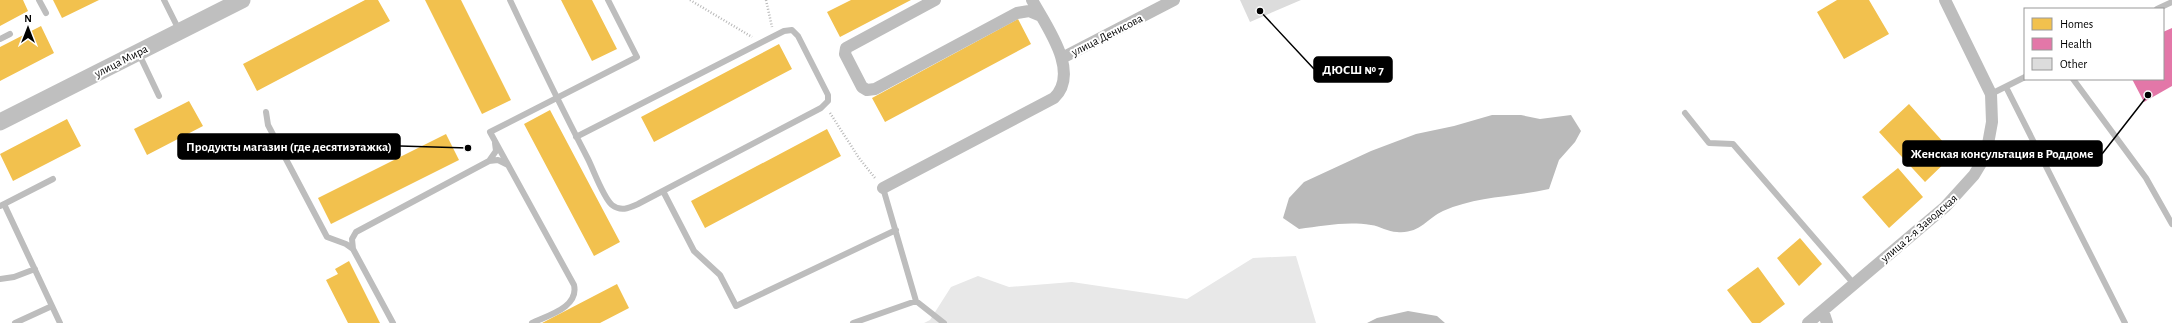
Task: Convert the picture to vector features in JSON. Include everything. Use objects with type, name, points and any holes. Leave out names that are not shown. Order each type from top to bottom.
[{"type":"street","name":"улица Мира","points":[[0,122],[242,0]]},
{"type":"street","points":[[935,0],[846,48],[845,54],[862,87],[867,90],[875,89],[1017,13],[1022,8],[1026,0]]},
{"type":"street","points":[[883,188],[1054,98],[1063,85],[1064,69],[1062,58],[1032,0]]},
{"type":"street","name":"улица Денисова","points":[[1062,58],[1174,0]]},
{"type":"street","name":"улица 2-я Заводская","points":[[1808,323],[1945,208],[1982,165],[1991,132],[1991,94],[1945,0]]},
{"type":"street","points":[[1017,13],[1029,12],[1041,16]]},
{"type":"street","points":[[1823,311],[1827,323]]},
{"type":"lane","points":[[39,0],[46,14]]},
{"type":"lane","points":[[164,0],[180,31]]},
{"type":"lane","points":[[510,0],[556,98],[608,200],[615,206],[628,208],[663,191],[825,104],[828,98],[827,90],[796,33],[788,30],[761,42],[576,137]]},
{"type":"lane","points":[[532,323],[570,303],[574,298],[575,288],[490,132],[637,57],[608,0]]},
{"type":"lane","points":[[2159,8],[2172,2]]},
{"type":"lane","points":[[0,39],[10,34]]},
{"type":"lane","points":[[138,52],[159,96]]},
{"type":"lane","points":[[1991,94],[2024,77]]},
{"type":"lane","points":[[2074,80],[2146,178],[2172,224]]},
{"type":"lane","points":[[2006,86],[2125,323]]},
{"type":"lane","points":[[266,112],[268,125],[327,237],[346,244],[353,249]]},
{"type":"lane","points":[[1685,113],[1709,143],[1734,144],[1854,284]]},
{"type":"lane","points":[[489,161],[496,151],[494,138]]},
{"type":"lane","points":[[393,323],[353,249],[352,239],[356,232],[489,161],[498,160],[510,167]]},
{"type":"lane","points":[[53,179],[2,205],[35,269],[60,323]]},
{"type":"lane","points":[[883,188],[916,301],[944,323]]},
{"type":"lane","points":[[663,191],[694,251],[720,275],[736,306],[896,230]]},
{"type":"lane","points":[[0,278],[20,275],[35,269]]},
{"type":"lane","points":[[853,323],[916,301]]},
{"type":"lane","points":[[15,323],[52,306]]},
{"type":"path","points":[[690,0],[761,42]]},
{"type":"path","points":[[766,0],[774,36]]},
{"type":"path","points":[[825,104],[859,158],[883,188]]},
{"type":"shaded area","points":[[1492,115],[1521,115],[1540,119],[1571,115],[1581,131],[1575,142],[1559,160],[1549,189],[1469,202],[1443,211],[1412,231],[1405,232],[1394,232],[1362,224],[1335,224],[1299,229],[1283,218],[1289,198],[1304,182],[1371,151],[1416,134],[1454,126]]},
{"type":"shaded area","points":[[1296,256],[1316,323],[924,323],[930,320],[951,287],[978,276],[1009,287],[1072,282],[1187,299],[1253,258]]},
{"type":"shaded area","points":[[1408,311],[1437,316],[1445,323],[1367,323],[1377,318]]},
{"type":"building: Homes","points":[[0,0],[23,0],[28,11],[0,26]]},
{"type":"building: Homes","points":[[53,0],[99,0],[62,18]]},
{"type":"building: Homes","points":[[365,0],[378,0],[390,21],[257,91],[243,64]]},
{"type":"building: Homes","points":[[425,0],[461,0],[511,100],[482,114]]},
{"type":"building: Homes","points":[[561,0],[592,0],[617,49],[592,61]]},
{"type":"building: Homes","points":[[851,0],[911,0],[840,37],[827,12]]},
{"type":"building: Homes","points":[[1837,0],[1869,0],[1889,34],[1844,59],[1817,12]]},
{"type":"building: Homes","points":[[1018,19],[1031,44],[885,122],[872,98]]},
{"type":"building: Homes","points":[[41,26],[54,53],[0,81],[0,47]]},
{"type":"building: Homes","points":[[779,44],[792,69],[654,142],[641,117]]},
{"type":"building: Homes","points":[[189,101],[203,126],[147,155],[134,129]]},
{"type":"building: Homes","points":[[1909,104],[1954,154],[1925,182],[1879,132]]},
{"type":"building: Homes","points":[[550,110],[620,242],[594,256],[524,124]]},
{"type":"building: Homes","points":[[67,119],[81,146],[13,181],[0,154]]},
{"type":"building: Homes","points":[[827,129],[841,156],[705,228],[691,201]]},
{"type":"building: Homes","points":[[446,134],[459,160],[331,224],[318,198]]},
{"type":"building: Homes","points":[[1898,168],[1923,197],[1889,228],[1862,197]]},
{"type":"building: Homes","points":[[1800,238],[1822,264],[1799,286],[1777,258]]},
{"type":"building: Homes","points":[[349,261],[380,323],[348,323],[326,280],[338,274],[335,269]]},
{"type":"building: Homes","points":[[1758,267],[1785,304],[1760,323],[1752,323],[1727,290]]},
{"type":"building: Homes","points":[[617,284],[629,308],[600,323],[542,323]]},
{"type":"building: Health","points":[[2172,28],[2172,86],[2144,102],[2133,80],[2164,80],[2164,32]]},
{"type":"building: Other","points":[[1240,0],[1301,0],[1250,22]]},
{"type":"place","name":"ДЮСШ № 7","points":[[1260,11]]},
{"type":"place","name":"Женская консультация в Роддоме","points":[[2148,95]]},
{"type":"place","name":"Продукты магазин (где десятиэтажка)","points":[[468,148]]}]
